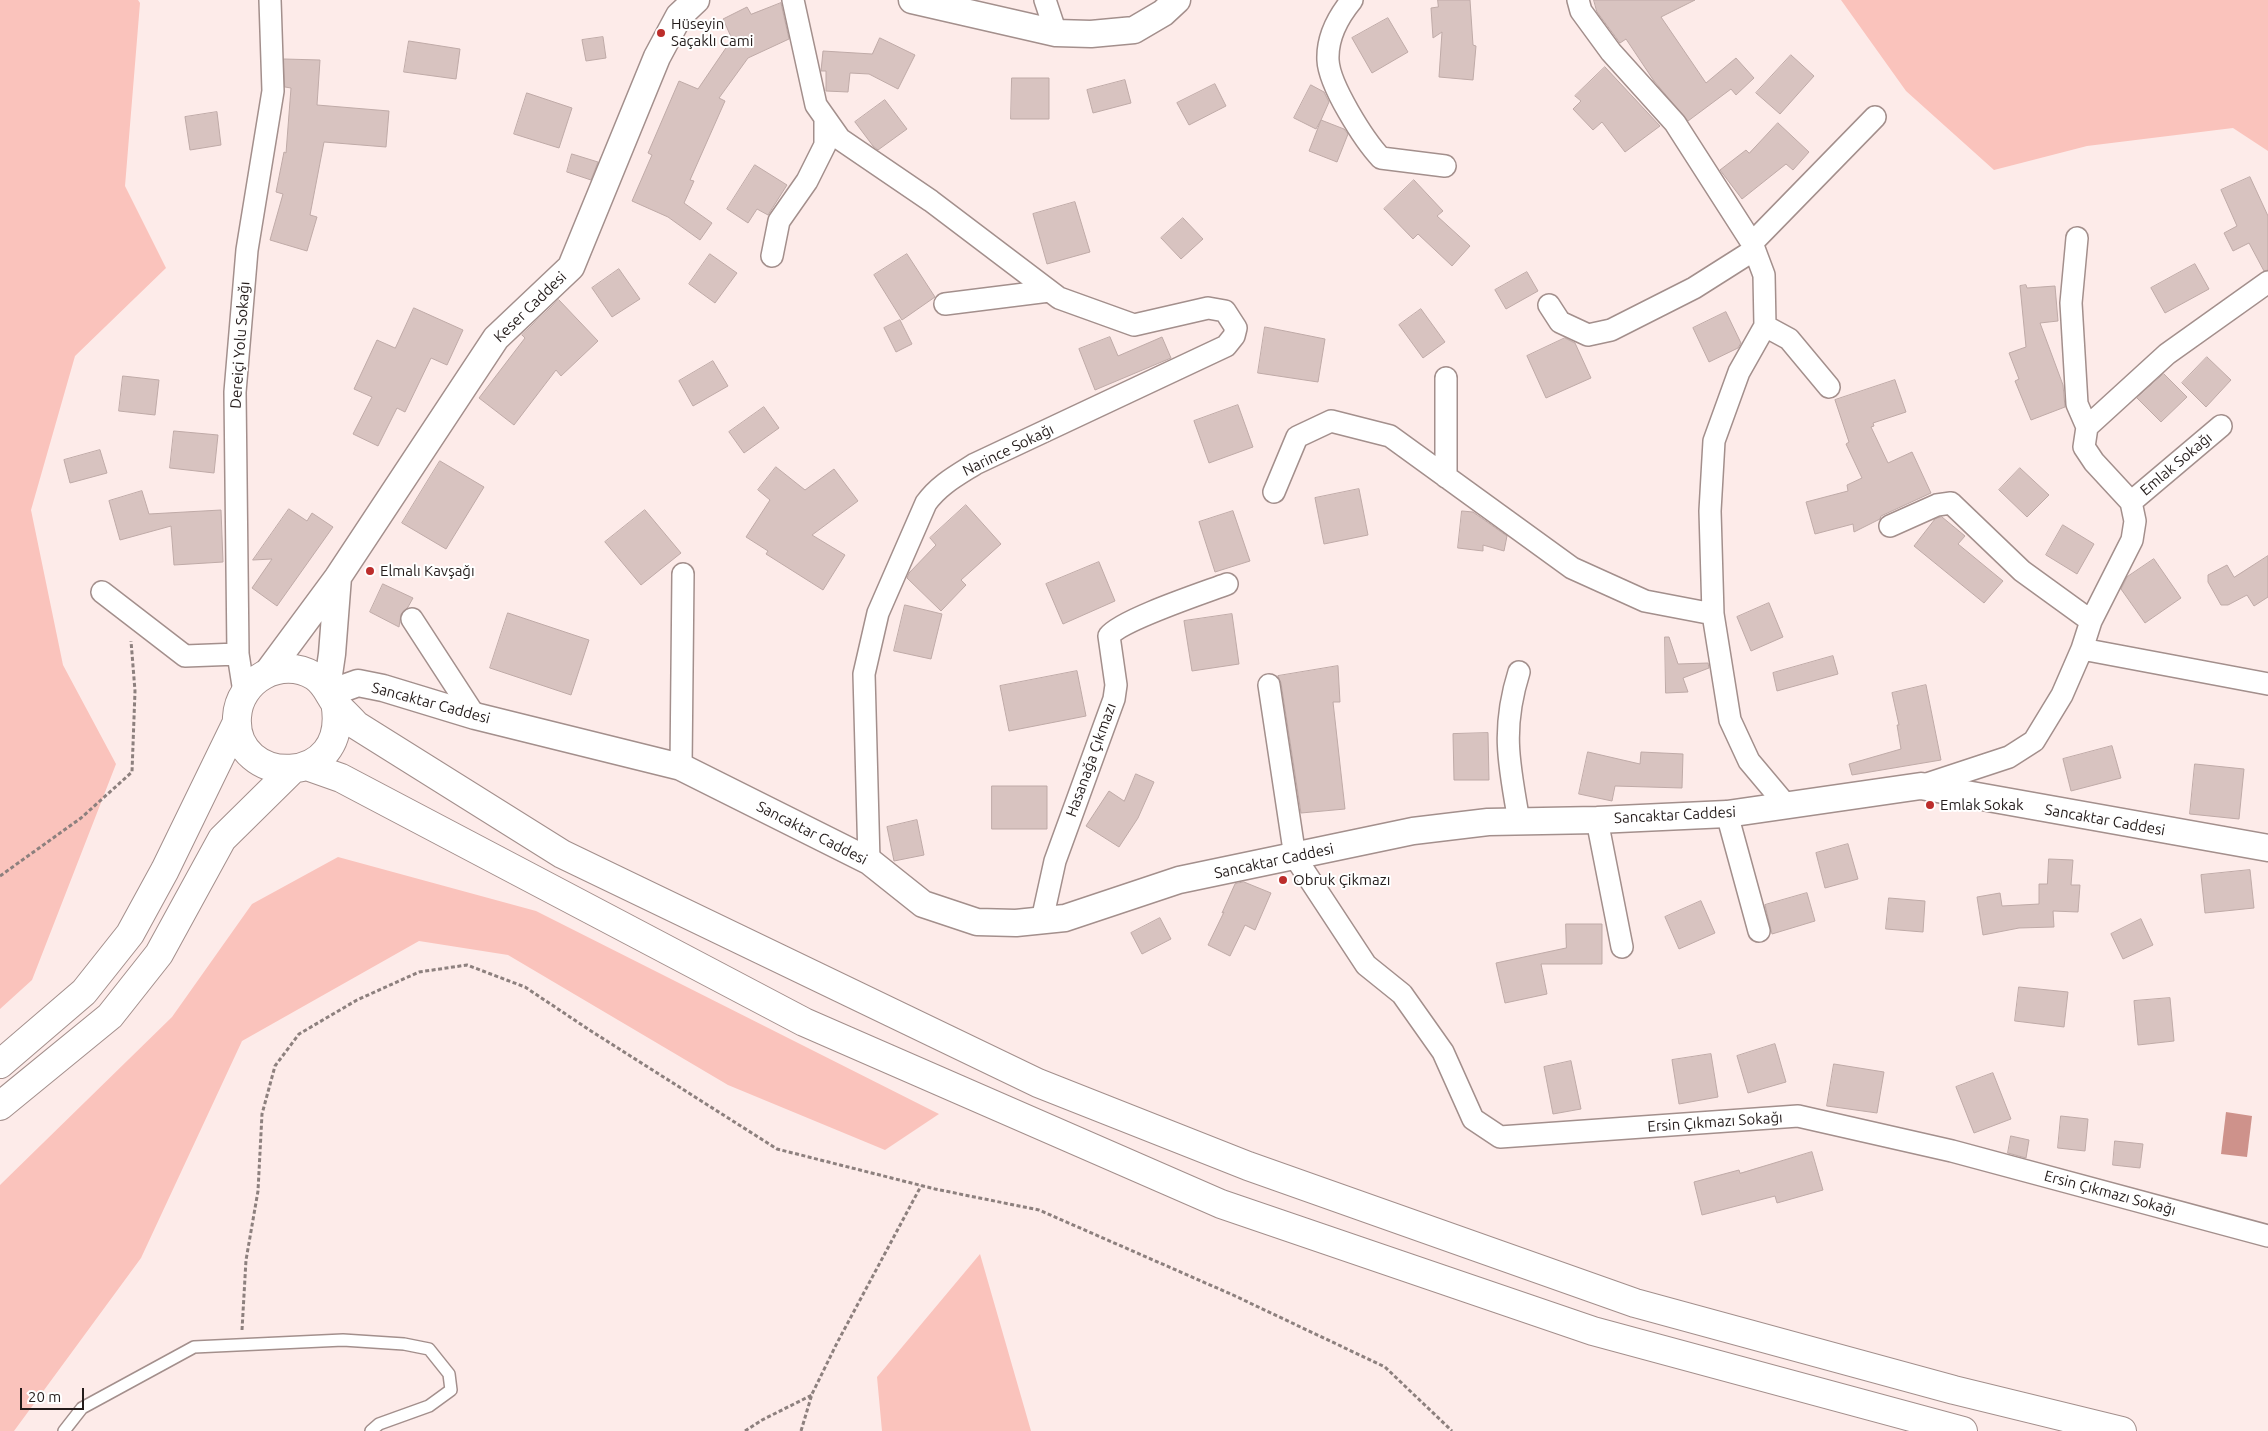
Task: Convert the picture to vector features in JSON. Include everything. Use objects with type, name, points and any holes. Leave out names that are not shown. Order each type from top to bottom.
[{"type":"highway","points":[[1962,1431],[1593,1331],[1221,1204],[804,1022],[341,778],[299,768],[276,769],[261,763],[240,740],[236,724],[237,708],[244,692],[254,681],[266,673],[283,669],[299,670],[314,677],[356,725],[562,854],[1038,1083],[1257,1169],[1635,1303],[1954,1390],[2122,1431]]},
{"type":"highway","points":[[0,1106],[110,1016],[159,954],[222,839],[299,768],[325,752],[336,732],[338,717],[330,694]]},
{"type":"highway","points":[[0,1064],[84,992],[130,934],[165,870],[236,724]]},
{"type":"street","name":"Dereiçi Yolu Sokağı","points":[[244,692],[238,654],[235,392],[247,250],[273,92],[270,0]]},
{"type":"street","name":"Keser Caddesi","points":[[330,694],[338,577],[496,338],[571,267],[657,57],[679,16],[696,0]]},
{"type":"street","name":"Narince Sokağı","points":[[792,0],[816,105],[840,139],[931,202],[1058,298],[1134,325],[1208,308],[1225,310],[1236,328],[1234,336],[1226,346],[975,464],[947,481],[935,491],[926,504],[878,613],[864,674],[869,861]]},
{"type":"street","points":[[912,0],[1056,33],[1091,34],[1134,30],[1163,13],[1177,0]]},
{"type":"street","points":[[1044,0],[1056,33]]},
{"type":"street","points":[[1352,0],[1341,14],[1331,34],[1328,61],[1341,98],[1374,151],[1381,158],[1444,166]]},
{"type":"street","points":[[1578,0],[1581,11],[1611,52],[1675,123],[1753,247],[1764,275],[1765,326],[1739,372],[1714,441],[1710,511],[1714,614],[1730,720],[1749,761],[1786,805]]},
{"type":"street","points":[[1549,305],[1560,322],[1588,335],[1611,330],[1694,288],[1753,247],[1875,117]]},
{"type":"street","points":[[772,256],[779,221],[807,181],[825,146],[825,118]]},
{"type":"street","points":[[2077,238],[2071,303],[2076,395],[2077,404],[2088,427]]},
{"type":"street","points":[[1920,786],[2009,757],[2034,741],[2062,695],[2082,649],[2091,621],[2132,540],[2135,521],[2131,502],[2094,462],[2084,447],[2088,427],[2167,354],[2268,282]]},
{"type":"street","points":[[945,304],[1049,291]]},
{"type":"street","points":[[1765,326],[1789,339],[1829,386]]},
{"type":"street","points":[[1446,378],[1446,477]]},
{"type":"street","points":[[1274,492],[1297,437],[1331,421],[1390,436],[1572,568],[1645,601],[1714,614]]},
{"type":"street","name":"Emlak Sokağı","points":[[2131,502],[2221,426]]},
{"type":"street","points":[[1890,526],[1937,505],[1951,503],[2022,571],[2091,621]]},
{"type":"street","points":[[680,767],[683,574]]},
{"type":"street","points":[[266,673],[338,577]]},
{"type":"street","name":"Hasanağa Çıkmazı","points":[[1042,920],[1055,861],[1114,699],[1116,685],[1109,636],[1114,629],[1132,621],[1227,584]]},
{"type":"street","points":[[102,592],[185,656],[238,654]]},
{"type":"street","points":[[412,619],[475,716]]},
{"type":"street","points":[[2082,649],[2268,684]]},
{"type":"street","points":[[1519,672],[1510,700],[1507,757],[1519,821]]},
{"type":"street","name":"Sancaktar Caddesi","points":[[330,694],[358,684],[383,688],[475,716],[680,767],[869,861],[923,904],[977,922],[1016,923],[1064,918],[1179,880],[1413,831],[1488,822],[1597,820],[1728,814],[1920,786],[2268,848]]},
{"type":"street","points":[[1270,685],[1295,857]]},
{"type":"street","points":[[1728,814],[1759,931]]},
{"type":"street","points":[[1597,820],[1622,947]]},
{"type":"street","name":"Ersin Çıkmazı Sokağı","points":[[1295,857],[1366,965],[1402,994],[1443,1052],[1473,1119],[1500,1137],[1798,1116],[1952,1151],[2268,1236]]},
{"type":"lane","points":[[64,1431],[82,1408],[194,1347],[343,1340],[404,1344],[428,1349],[449,1374],[451,1390],[429,1406],[379,1424],[371,1431]]},
{"type":"path","points":[[0,876],[81,818],[132,772],[135,691],[129,612]]},
{"type":"path","points":[[241,1344],[246,1260],[258,1192],[262,1114],[275,1066],[298,1034],[357,1000],[419,972],[467,965],[525,987],[777,1149],[921,1186],[1039,1210],[1234,1295],[1385,1367],[1452,1431]]},
{"type":"path","points":[[801,1431],[812,1394],[921,1186]]},
{"type":"path","points":[[745,1431],[812,1394]]},
{"type":"shaded area","points":[[0,0],[138,0],[140,3],[125,186],[166,268],[75,356],[31,510],[63,665],[116,764],[32,980],[0,1009]]},
{"type":"shaded area","points":[[1841,0],[2268,0],[2268,151],[2233,128],[2087,146],[1994,170],[1906,91]]},
{"type":"shaded area","points":[[338,857],[536,911],[939,1114],[885,1150],[728,1085],[508,955],[419,941],[242,1041],[141,1258],[14,1431],[0,1431],[0,1185],[172,1017],[252,904]]},
{"type":"shaded area","points":[[2226,1112],[2252,1116],[2247,1157],[2221,1154]]},
{"type":"shaded area","points":[[980,1254],[1031,1431],[882,1431],[877,1377]]},
{"type":"building","points":[[1438,0],[1470,0],[1473,45],[1476,46],[1473,80],[1439,77],[1442,32],[1433,38],[1431,8],[1438,7]]},
{"type":"building","points":[[1594,0],[1695,0],[1661,17],[1706,83],[1736,58],[1754,78],[1736,95],[1731,89],[1688,121],[1654,81],[1626,39],[1620,43],[1597,12]]},
{"type":"building","points":[[781,3],[789,39],[748,58],[719,98],[725,101],[690,180],[694,181],[684,203],[712,223],[700,240],[668,217],[632,201],[652,155],[648,153],[679,81],[698,89],[732,39],[723,19],[747,7],[751,14]]},
{"type":"building","points":[[1388,18],[1408,52],[1372,73],[1352,38]]},
{"type":"building","points":[[603,37],[606,58],[586,61],[582,40]]},
{"type":"building","points":[[880,38],[915,55],[898,89],[869,74],[850,73],[848,92],[826,91],[826,71],[821,71],[823,51],[872,54]]},
{"type":"building","points":[[409,41],[460,49],[456,79],[404,72]]},
{"type":"building","points":[[1791,55],[1814,76],[1780,114],[1756,93]]},
{"type":"building","points":[[284,59],[320,60],[317,105],[389,111],[386,147],[324,142],[310,215],[317,217],[307,251],[270,240],[283,194],[276,192],[284,152],[286,153],[291,88],[285,87]]},
{"type":"building","points":[[1605,67],[1660,126],[1625,152],[1602,122],[1593,130],[1573,109],[1581,101],[1575,96]]},
{"type":"building","points":[[1012,78],[1049,78],[1049,119],[1011,119]]},
{"type":"building","points":[[1125,80],[1131,103],[1093,113],[1087,90]]},
{"type":"building","points":[[1215,84],[1226,106],[1189,125],[1177,103]]},
{"type":"building","points":[[1311,85],[1324,92],[1329,102],[1316,129],[1294,118]]},
{"type":"building","points":[[527,93],[572,108],[559,148],[514,134]]},
{"type":"building","points":[[885,100],[907,129],[878,150],[855,122]]},
{"type":"building","points":[[217,112],[221,145],[190,150],[185,117]]},
{"type":"building","points":[[1321,120],[1344,129],[1348,134],[1337,162],[1309,151]]},
{"type":"building","points":[[1778,123],[1809,152],[1793,170],[1786,164],[1742,199],[1720,170],[1746,150],[1749,153]]},
{"type":"building","points":[[572,154],[598,162],[591,180],[567,172]]},
{"type":"building","points":[[755,165],[787,185],[768,215],[757,209],[748,223],[727,209]]},
{"type":"building","points":[[2250,177],[2268,216],[2268,270],[2264,271],[2249,243],[2233,251],[2224,233],[2237,226],[2221,190]]},
{"type":"building","points":[[1414,180],[1443,211],[1437,216],[1470,246],[1452,266],[1418,234],[1413,239],[1384,209]]},
{"type":"building","points":[[1075,202],[1090,252],[1047,264],[1033,214]]},
{"type":"building","points":[[1183,218],[1203,239],[1181,259],[1161,238]]},
{"type":"building","points":[[710,254],[737,273],[715,303],[689,284]]},
{"type":"building","points":[[907,254],[935,297],[902,320],[874,275]]},
{"type":"building","points":[[2195,264],[2209,289],[2165,313],[2151,288]]},
{"type":"building","points":[[619,269],[640,299],[612,317],[592,288]]},
{"type":"building","points":[[1527,272],[1538,291],[1506,309],[1495,290]]},
{"type":"building","points":[[2026,285],[2027,288],[2055,286],[2058,321],[2040,323],[2063,385],[2065,407],[2031,420],[2015,381],[2019,379],[2009,353],[2026,347],[2020,286]]},
{"type":"building","points":[[559,300],[598,341],[561,376],[556,370],[514,425],[479,398],[525,338],[522,335]]},
{"type":"building","points":[[414,308],[463,330],[447,365],[431,358],[405,412],[397,408],[378,446],[353,434],[372,397],[354,389],[377,340],[395,348]]},
{"type":"building","points":[[1421,309],[1445,342],[1423,358],[1399,325]]},
{"type":"building","points":[[1726,312],[1741,343],[1738,348],[1709,362],[1693,328]]},
{"type":"building","points":[[900,320],[912,344],[896,352],[884,328]]},
{"type":"building","points":[[1265,327],[1325,339],[1318,382],[1258,373]]},
{"type":"building","points":[[1110,337],[1118,356],[1162,337],[1171,358],[1095,390],[1079,349]]},
{"type":"building","points":[[1565,338],[1575,343],[1591,378],[1546,398],[1527,356]]},
{"type":"building","points":[[2207,357],[2231,380],[2206,407],[2182,383]]},
{"type":"building","points":[[713,361],[728,386],[693,406],[679,381]]},
{"type":"building","points":[[2164,374],[2187,397],[2161,422],[2137,398]]},
{"type":"building","points":[[123,376],[159,380],[155,415],[119,411]]},
{"type":"building","points":[[1895,380],[1906,412],[1873,423],[1874,426],[1871,427],[1888,463],[1912,452],[1931,493],[1881,516],[1880,519],[1854,532],[1853,524],[1815,534],[1806,502],[1848,491],[1847,485],[1862,478],[1846,444],[1849,442],[1835,400]]},
{"type":"building","points":[[1238,405],[1253,447],[1209,463],[1194,421]]},
{"type":"building","points":[[764,407],[779,428],[744,453],[729,432]]},
{"type":"building","points":[[174,431],[218,435],[214,473],[170,468]]},
{"type":"building","points":[[100,450],[107,473],[70,483],[64,460]]},
{"type":"building","points":[[440,461],[484,487],[446,549],[402,523]]},
{"type":"building","points":[[776,467],[805,490],[834,469],[858,501],[812,535],[845,555],[823,590],[766,554],[768,551],[746,537],[770,500],[758,490]]},
{"type":"building","points":[[2020,468],[2049,495],[2027,517],[1999,490]]},
{"type":"building","points":[[1359,489],[1368,535],[1324,544],[1315,498]]},
{"type":"building","points":[[142,491],[149,514],[221,510],[223,562],[174,565],[171,526],[120,540],[109,501]]},
{"type":"building","points":[[966,505],[1001,544],[961,580],[966,585],[941,611],[907,578],[909,573],[936,545],[930,538]]},
{"type":"building","points":[[289,509],[307,521],[312,513],[333,527],[277,606],[252,588],[272,559],[253,560]]},
{"type":"building","points":[[645,510],[681,553],[641,585],[605,542]]},
{"type":"building","points":[[1233,511],[1250,561],[1215,572],[1199,522]]},
{"type":"building","points":[[1462,511],[1473,512],[1507,536],[1504,551],[1483,545],[1483,551],[1458,548]]},
{"type":"building","points":[[1942,517],[1965,536],[1958,544],[2003,581],[1984,603],[1914,546],[1935,519]]},
{"type":"building","points":[[2063,525],[2094,544],[2077,574],[2046,555]]},
{"type":"building","points":[[2268,556],[2268,597],[2254,606],[2247,595],[2228,605],[2221,605],[2208,582],[2208,575],[2227,565],[2234,577]]},
{"type":"building","points":[[2154,559],[2181,598],[2145,623],[2121,589],[2127,577]]},
{"type":"building","points":[[1099,562],[1115,601],[1063,624],[1046,584]]},
{"type":"building","points":[[383,584],[413,598],[401,614],[399,627],[370,612]]},
{"type":"building","points":[[1769,603],[1783,637],[1751,651],[1737,617]]},
{"type":"building","points":[[905,605],[942,614],[931,659],[894,651]]},
{"type":"building","points":[[508,613],[589,640],[571,695],[490,668]]},
{"type":"building","points":[[1232,614],[1239,664],[1192,671],[1184,621]]},
{"type":"building","points":[[1665,637],[1669,637],[1678,664],[1708,663],[1709,668],[1683,678],[1688,692],[1666,693]]},
{"type":"building","points":[[1833,656],[1838,674],[1777,691],[1773,673]]},
{"type":"building","points":[[1338,666],[1340,702],[1333,702],[1345,809],[1301,813],[1281,683],[1278,676]]},
{"type":"building","points":[[1077,671],[1086,716],[1009,731],[1000,686]]},
{"type":"building","points":[[1926,685],[1941,760],[1852,775],[1849,764],[1901,749],[1897,725],[1899,725],[1892,693]]},
{"type":"building","points":[[1488,733],[1489,780],[1454,780],[1453,734]]},
{"type":"building","points":[[2112,746],[2121,778],[2071,791],[2063,759]]},
{"type":"building","points":[[1588,752],[1640,764],[1641,752],[1683,754],[1682,788],[1615,786],[1612,801],[1579,794]]},
{"type":"building","points":[[2195,764],[2244,769],[2239,819],[2190,814]]},
{"type":"building","points":[[1136,774],[1154,782],[1138,818],[1119,847],[1086,826],[1109,791],[1124,801]]},
{"type":"building","points":[[992,786],[1047,786],[1047,829],[992,829]]},
{"type":"building","points":[[917,820],[924,855],[894,861],[887,827]]},
{"type":"building","points":[[1848,844],[1858,879],[1825,888],[1816,853]]},
{"type":"building","points":[[2049,859],[2073,860],[2071,885],[2080,885],[2078,912],[2053,911],[2054,927],[2019,928],[1983,935],[1977,897],[2000,893],[2002,906],[2039,904],[2039,884],[2047,884]]},
{"type":"building","points":[[2250,870],[2254,908],[2205,913],[2201,875]]},
{"type":"building","points":[[1244,882],[1271,893],[1255,930],[1245,925],[1230,956],[1208,945],[1235,884]]},
{"type":"building","points":[[1807,893],[1815,921],[1772,934],[1765,905]]},
{"type":"building","points":[[1889,898],[1925,901],[1923,932],[1886,929]]},
{"type":"building","points":[[1701,901],[1715,933],[1679,949],[1665,917]]},
{"type":"building","points":[[1160,918],[1171,939],[1142,954],[1131,933]]},
{"type":"building","points":[[2141,919],[2153,945],[2123,959],[2111,934]]},
{"type":"building","points":[[1566,924],[1602,924],[1602,964],[1541,964],[1547,994],[1505,1003],[1496,963],[1566,948]]},
{"type":"building","points":[[2019,987],[2068,992],[2064,1027],[2015,1021]]},
{"type":"building","points":[[2170,998],[2174,1041],[2138,1045],[2134,1001]]},
{"type":"building","points":[[1775,1044],[1786,1082],[1748,1093],[1737,1056]]},
{"type":"building","points":[[1711,1054],[1718,1097],[1679,1104],[1672,1060]]},
{"type":"building","points":[[1571,1061],[1581,1109],[1553,1114],[1544,1067]]},
{"type":"building","points":[[1834,1064],[1884,1072],[1877,1113],[1827,1106]]},
{"type":"building","points":[[1993,1073],[2011,1119],[1974,1133],[1956,1087]]},
{"type":"building","points":[[2061,1116],[2088,1119],[2085,1151],[2058,1148]]},
{"type":"building","points":[[2011,1136],[2029,1140],[2026,1158],[2008,1153]]},
{"type":"building","points":[[2115,1141],[2143,1144],[2140,1168],[2113,1165]]},
{"type":"building","points":[[1812,1152],[1823,1190],[1777,1203],[1775,1196],[1702,1215],[1694,1182],[1739,1170],[1740,1173]]},
{"type":"place","name":"Hüseyin Saçaklı Cami","points":[[661,33]]},
{"type":"place","name":"Elmalı Kavşağı","points":[[370,571]]},
{"type":"place","name":"Emlak Sokak","points":[[1930,805]]},
{"type":"place","name":"Obruk Çikmazı","points":[[1283,880]]}]
